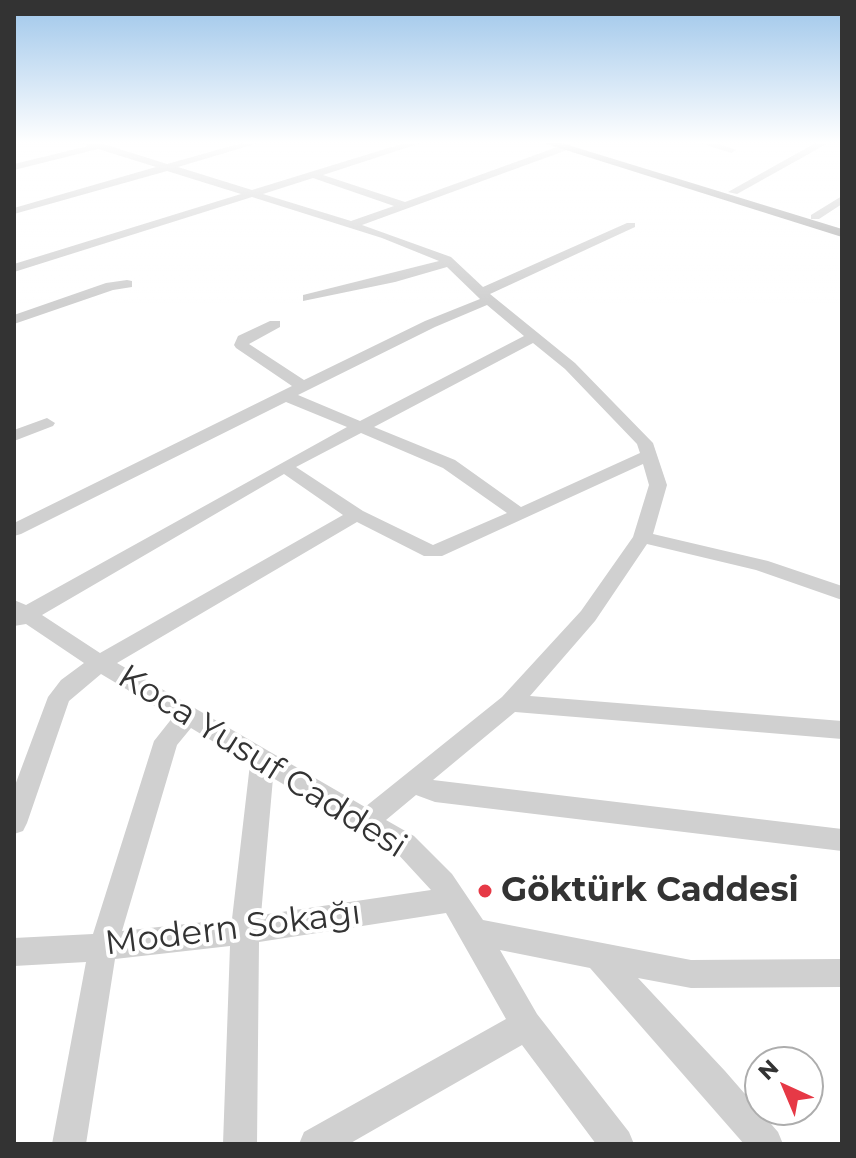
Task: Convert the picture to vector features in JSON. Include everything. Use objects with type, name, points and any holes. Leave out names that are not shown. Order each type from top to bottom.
[{"type":"main road","points":[[726,195],[842,233]]},
{"type":"main road","points":[[743,195],[842,225]]},
{"type":"street","points":[[14,211],[71,195]]},
{"type":"street","points":[[14,268],[249,195]]},
{"type":"street","points":[[255,195],[351,225],[449,262],[570,366],[645,443],[658,485],[642,537],[588,616],[510,703],[366,821]]},
{"type":"street","points":[[373,195],[403,205]]},
{"type":"street","points":[[351,225],[429,195]]},
{"type":"street","points":[[815,217],[842,199]]},
{"type":"street","points":[[14,530],[631,225]]},
{"type":"street","points":[[308,298],[449,262]]},
{"type":"street","points":[[14,320],[111,286],[127,284]]},
{"type":"street","points":[[275,324],[247,336],[241,345],[304,387]]},
{"type":"street","points":[[17,614],[284,467],[535,336]]},
{"type":"street","points":[[286,396],[449,464],[520,514]]},
{"type":"street","points":[[14,436],[47,423]]},
{"type":"street","points":[[284,467],[356,515],[431,552],[442,550],[649,455]]},
{"type":"street","points":[[14,823],[59,697],[100,663],[356,515]]},
{"type":"street","points":[[642,537],[761,565],[842,593]]},
{"type":"street","name":"Koca Yusuf Caddesi","points":[[17,614],[405,844],[442,883],[474,932],[526,1025],[617,1144]]},
{"type":"street","points":[[510,703],[842,730]]},
{"type":"street","points":[[69,1144],[103,947],[166,741],[189,714]]},
{"type":"street","points":[[240,1144],[245,931],[263,759]]},
{"type":"street","points":[[413,783],[435,792],[842,840]]},
{"type":"street","name":"Modern Sokağı","points":[[14,952],[103,947],[245,931],[452,899]]},
{"type":"street","points":[[474,932],[691,974],[842,973]]},
{"type":"street","points":[[597,955],[714,1082],[766,1144]]},
{"type":"street","points":[[316,1144],[526,1025]]},
{"type":"place","name":"Göktürk Caddesi","points":[[485,891]]}]
